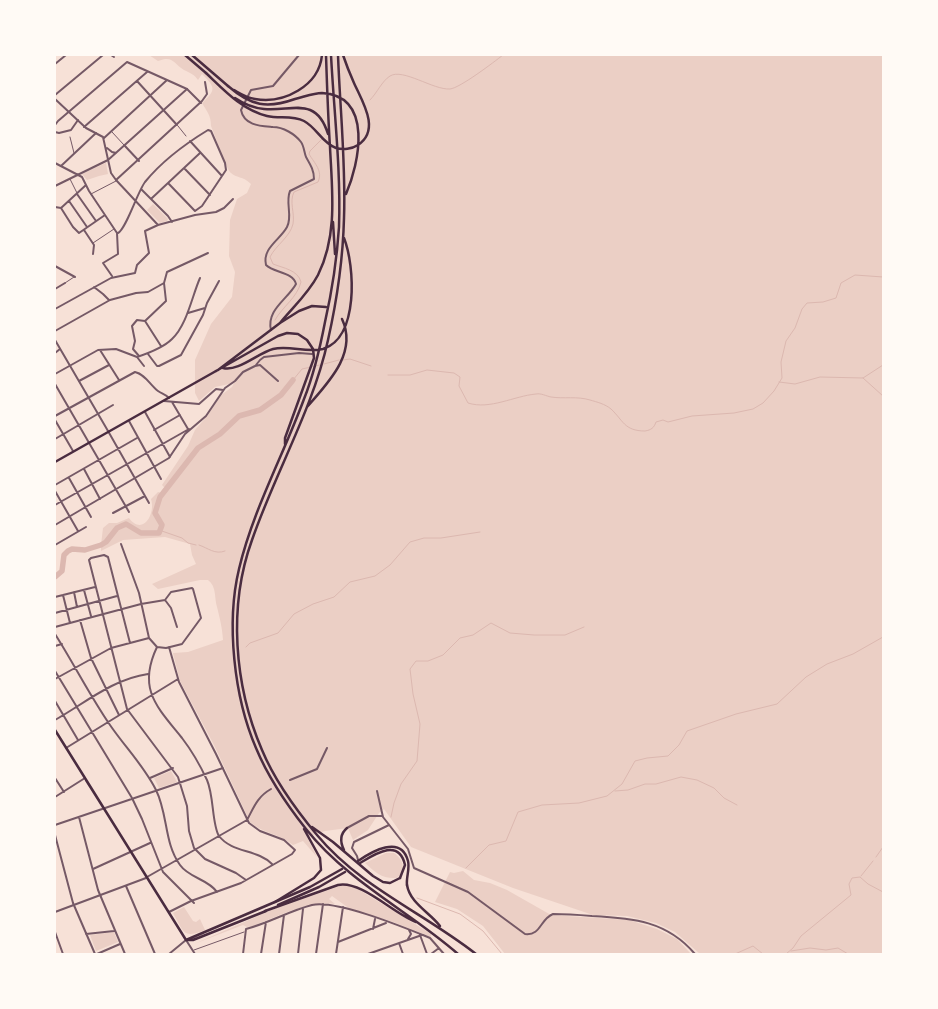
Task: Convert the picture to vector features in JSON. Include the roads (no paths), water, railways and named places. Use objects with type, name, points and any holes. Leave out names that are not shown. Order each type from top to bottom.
[{"type":"main road","points":[[185,55],[240,104],[269,117],[299,119],[315,129],[326,142],[340,149],[355,147],[367,135],[369,125],[367,114],[343,55]]},
{"type":"main road","points":[[192,55],[244,98],[258,104],[278,104],[320,93],[334,96],[347,105],[355,116],[359,136],[353,174],[344,197]]},
{"type":"main road","points":[[228,86],[245,96],[256,99],[272,100],[288,96],[301,89],[311,80],[324,55]]},
{"type":"main road","points":[[280,323],[305,295],[318,274],[328,249],[332,221],[330,139],[324,55]]},
{"type":"main road","points":[[312,370],[317,358],[330,296],[338,241],[339,195],[331,55]]},
{"type":"main road","points":[[338,55],[343,142],[344,237],[335,303],[320,369],[249,549],[239,590],[237,634],[246,702],[256,737],[278,780],[310,826],[334,854],[356,873],[442,929],[476,954]]},
{"type":"main road","points":[[228,93],[244,104],[259,109],[274,110],[296,107],[309,110],[323,122],[330,139]]},
{"type":"main road","points":[[332,221],[335,260]]},
{"type":"main road","points":[[223,368],[227,369],[242,364],[274,349],[319,350],[334,344],[344,332],[350,312],[350,260],[344,237]]},
{"type":"main road","points":[[216,371],[280,323],[307,308],[326,307]]},
{"type":"main road","points":[[306,408],[325,387],[344,356],[346,336],[342,319]]},
{"type":"main road","points":[[56,461],[278,336],[287,333],[298,334],[305,338],[312,346],[314,360],[304,401],[256,516],[239,569],[234,599],[234,645],[240,696],[252,739],[268,773],[317,842],[342,868],[420,923],[458,954]]},
{"type":"main road","points":[[55,732],[103,804],[130,852],[186,940]]},
{"type":"main road","points":[[275,902],[315,877],[321,869],[320,858],[298,817]]},
{"type":"main road","points":[[310,826],[383,882],[393,882],[400,878],[405,865],[401,856],[395,851],[384,850],[359,862]]},
{"type":"main road","points":[[346,853],[341,838],[342,833],[347,828]]},
{"type":"main road","points":[[359,862],[382,848],[394,847],[405,854],[408,862],[406,885],[413,900],[431,915],[442,929]]},
{"type":"main road","points":[[344,871],[320,887],[193,940],[186,940],[310,887],[344,871]]},
{"type":"main road","points":[[265,911],[338,885],[346,884],[359,888],[403,916],[420,923]]},
{"type":"street","points":[[55,64],[66,55]]},
{"type":"street","points":[[103,55],[55,97],[84,127],[104,138],[111,173],[158,225]]},
{"type":"street","points":[[270,330],[269,324],[273,313],[296,284],[295,280],[290,276],[270,269],[266,265],[266,255],[274,242],[286,230],[289,223],[288,198],[290,191],[314,179],[314,173],[302,142],[287,131],[274,127],[263,127],[253,123],[244,117],[242,107],[248,94],[253,89],[273,86],[299,55]]},
{"type":"street","points":[[55,125],[127,62],[187,89],[200,103]]},
{"type":"street","points":[[84,127],[147,72]]},
{"type":"street","points":[[104,138],[167,80]]},
{"type":"street","points":[[137,81],[186,136]]},
{"type":"street","points":[[91,194],[116,180],[139,161],[200,103],[207,94],[205,82]]},
{"type":"street","points":[[55,186],[108,160],[187,89]]},
{"type":"street","points":[[55,132],[71,130],[78,120]]},
{"type":"street","points":[[118,234],[122,230],[141,189],[151,176],[180,148],[210,130],[226,170],[201,207],[195,211],[168,183]]},
{"type":"street","points":[[111,132],[139,161]]},
{"type":"street","points":[[61,166],[96,133]]},
{"type":"street","points":[[70,137],[74,154]]},
{"type":"street","points":[[190,141],[222,176]]},
{"type":"street","points":[[106,146],[112,152],[118,152]]},
{"type":"street","points":[[152,198],[200,153]]},
{"type":"street","points":[[55,163],[79,174],[118,234],[118,254],[103,263],[113,277]]},
{"type":"street","points":[[184,168],[210,195]]},
{"type":"street","points":[[70,178],[77,194],[96,221]]},
{"type":"street","points":[[61,208],[86,185]]},
{"type":"street","points":[[141,189],[152,198],[172,222]]},
{"type":"street","points":[[55,308],[113,277],[135,273],[138,264],[149,254],[145,231],[158,225],[195,215],[214,213],[224,208],[232,198]]},
{"type":"street","points":[[69,201],[87,227]]},
{"type":"street","points":[[55,207],[61,208],[78,232],[84,230],[105,215]]},
{"type":"street","points":[[93,243],[115,229]]},
{"type":"street","points":[[84,230],[93,243],[92,254]]},
{"type":"street","points":[[145,321],[166,301],[164,283],[168,271],[208,253]]},
{"type":"street","points":[[55,266],[75,277]]},
{"type":"street","points":[[55,285],[56,289],[75,277]]},
{"type":"street","points":[[55,374],[91,353],[100,350],[116,349],[139,357],[161,346],[173,338],[188,313],[200,278]]},
{"type":"street","points":[[147,353],[156,366],[180,356],[219,281]]},
{"type":"street","points":[[55,331],[109,300],[136,292],[148,292],[164,283]]},
{"type":"street","points":[[94,287],[109,300]]},
{"type":"street","points":[[188,313],[206,307]]},
{"type":"street","points":[[144,366],[133,350],[135,341],[132,326],[137,320],[145,321],[161,346]]},
{"type":"street","points":[[55,340],[150,503]]},
{"type":"street","points":[[55,352],[60,349]]},
{"type":"street","points":[[100,350],[119,380]]},
{"type":"street","points":[[55,505],[107,474],[189,430],[205,418],[223,390],[242,373],[256,365],[262,358],[281,354],[314,354]]},
{"type":"street","points":[[79,381],[109,365]]},
{"type":"street","points":[[256,365],[263,366],[278,381]]},
{"type":"street","points":[[55,416],[133,372],[138,373],[169,398]]},
{"type":"street","points":[[55,384],[129,512]]},
{"type":"street","points":[[163,401],[198,404],[216,389],[223,390]]},
{"type":"street","points":[[172,402],[189,430]]},
{"type":"street","points":[[55,439],[113,405]]},
{"type":"street","points":[[145,412],[170,457]]},
{"type":"street","points":[[154,430],[180,415]]},
{"type":"street","points":[[55,420],[73,451]]},
{"type":"street","points":[[128,421],[161,479]]},
{"type":"street","points":[[55,525],[136,479],[170,457],[189,430]]},
{"type":"street","points":[[55,485],[137,438]]},
{"type":"street","points":[[55,456],[56,461]]},
{"type":"street","points":[[84,469],[100,499]]},
{"type":"street","points":[[68,478],[91,518]]},
{"type":"street","points":[[55,491],[78,531]]},
{"type":"street","points":[[113,513],[145,496]]},
{"type":"street","points":[[55,545],[86,527]]},
{"type":"street","points":[[55,627],[141,604],[165,600],[171,592],[192,588],[194,589],[201,618],[183,643],[169,647],[157,647],[149,638],[141,604],[136,583],[122,544]]},
{"type":"street","points":[[130,643],[120,610],[117,586],[108,556],[103,555],[90,558],[102,615],[128,709],[173,768],[181,783],[187,806],[190,836],[196,850],[203,858],[236,873],[246,880]]},
{"type":"street","points":[[55,596],[95,587]]},
{"type":"street","points":[[84,590],[91,617]]},
{"type":"street","points":[[74,592],[77,607]]},
{"type":"street","points":[[63,595],[70,623]]},
{"type":"street","points":[[55,613],[117,596]]},
{"type":"street","points":[[165,600],[171,608],[177,627]]},
{"type":"street","points":[[80,620],[91,658],[118,715]]},
{"type":"street","points":[[55,634],[108,722],[150,778],[164,808],[170,844],[177,861],[186,872],[217,892]]},
{"type":"street","points":[[55,679],[111,648],[149,638]]},
{"type":"street","points":[[55,646],[62,644]]},
{"type":"street","points":[[157,647],[151,660],[148,674],[151,695],[162,715],[190,749],[204,775],[211,792],[216,827],[220,836],[231,845],[257,854],[272,864]]},
{"type":"street","points":[[168,912],[246,880],[294,853],[294,849],[287,842],[250,825],[178,680],[169,647]]},
{"type":"street","points":[[55,671],[132,798],[162,870],[194,903]]},
{"type":"street","points":[[55,720],[120,682],[134,676],[148,674]]},
{"type":"street","points":[[66,748],[178,680]]},
{"type":"street","points":[[55,701],[78,740]]},
{"type":"street","points":[[290,780],[317,769],[327,748]]},
{"type":"street","points":[[150,778],[173,768]]},
{"type":"street","points":[[55,825],[223,768]]},
{"type":"street","points":[[55,778],[64,792]]},
{"type":"street","points":[[55,796],[86,779]]},
{"type":"street","points":[[55,912],[126,886],[162,870],[247,820],[254,805],[264,794],[271,790]]},
{"type":"street","points":[[377,791],[383,817],[409,852],[414,868]]},
{"type":"street","points":[[79,816],[100,895],[125,954]]},
{"type":"street","points":[[347,828],[369,816],[383,817]]},
{"type":"street","points":[[359,862],[358,856],[352,848],[354,842],[390,825]]},
{"type":"street","points":[[55,834],[74,905],[96,954],[120,944]]},
{"type":"street","points":[[92,868],[151,843]]},
{"type":"street","points":[[408,869],[414,868],[468,892],[525,934],[532,934],[537,931],[546,918],[553,914],[628,918],[654,925],[674,935],[695,954]]},
{"type":"street","points":[[126,886],[155,954]]},
{"type":"street","points":[[193,950],[284,915],[323,904],[343,907],[430,938],[444,954]]},
{"type":"street","points":[[316,954],[323,904]]},
{"type":"street","points":[[336,954],[343,907]]},
{"type":"street","points":[[298,954],[304,908]]},
{"type":"street","points":[[279,954],[284,915]]},
{"type":"street","points":[[373,929],[375,918]]},
{"type":"street","points":[[261,954],[266,922]]},
{"type":"street","points":[[338,942],[387,922]]},
{"type":"street","points":[[405,928],[411,934],[408,939]]},
{"type":"street","points":[[86,934],[115,930]]},
{"type":"street","points":[[243,954],[246,930]]},
{"type":"street","points":[[55,932],[63,954]]},
{"type":"street","points":[[368,954],[421,935]]},
{"type":"street","points":[[421,935],[427,954]]},
{"type":"street","points":[[169,954],[186,940],[195,954]]},
{"type":"street","points":[[399,943],[403,954]]},
{"type":"street","points":[[431,954],[439,948]]},
{"type":"street","points":[[378,950],[380,954]]},
{"type":"waterway","points":[[370,100],[390,76],[402,75],[450,89],[469,80],[503,55]]},
{"type":"waterway","points":[[275,320],[296,293],[301,282],[293,272],[273,264],[270,257],[286,237],[293,224],[292,200],[294,192],[318,182],[320,174],[309,154],[322,139]]},
{"type":"waterway","points":[[388,375],[410,375],[427,370],[454,373],[460,377],[459,386],[468,403],[476,405],[493,404],[538,394],[556,398],[585,399],[609,407],[628,427],[638,431],[645,431],[652,428],[656,422],[663,420],[668,422],[692,416],[734,413],[753,409],[763,403],[782,378],[781,362],[786,341],[795,328],[802,309],[807,303],[823,302],[836,298],[841,283],[855,275],[883,277]]},
{"type":"waterway","points":[[343,360],[350,359],[371,366]]},
{"type":"waterway","points":[[324,364],[339,360]]},
{"type":"waterway","points":[[293,380],[302,369],[320,365]]},
{"type":"waterway","points":[[779,382],[795,384],[820,377],[863,378],[883,365]]},
{"type":"waterway","points":[[863,378],[883,396]]},
{"type":"waterway","points":[[55,577],[62,571],[64,555],[68,551],[72,549],[85,550],[101,545],[106,542],[117,528],[126,524],[141,533],[159,533],[162,525],[155,513],[160,497],[198,448],[220,434],[239,416],[260,410],[281,395],[293,380]]},
{"type":"waterway","points":[[159,530],[196,545]]},
{"type":"waterway","points":[[246,647],[250,643],[278,633],[294,614],[313,604],[334,597],[350,582],[375,576],[390,565],[410,542],[424,538],[441,538],[480,532]]},
{"type":"waterway","points":[[199,545],[215,552],[225,551]]},
{"type":"waterway","points":[[391,817],[401,784],[417,761],[420,724],[413,694],[410,669],[416,661],[428,661],[443,655],[460,638],[473,635],[491,623],[510,633],[534,635],[565,635],[584,627]]},
{"type":"waterway","points":[[466,868],[489,845],[506,841],[518,812],[542,805],[579,803],[607,796],[622,784],[635,761],[668,756],[679,745],[687,731],[736,714],[777,704],[806,677],[827,664],[853,654],[883,637]]},
{"type":"waterway","points":[[615,791],[628,790],[645,784],[656,784],[681,777],[697,780],[714,788],[724,798],[737,805]]},
{"type":"waterway","points":[[876,857],[883,847]]},
{"type":"waterway","points":[[861,876],[873,861]]},
{"type":"waterway","points":[[786,954],[793,948],[801,936],[851,895],[849,884],[852,878],[860,877],[883,892]]},
{"type":"waterway","points":[[417,898],[460,914],[483,931],[502,954]]},
{"type":"waterway","points":[[735,954],[753,946],[763,954]]},
{"type":"waterway","points":[[791,951],[810,948],[826,950],[838,948],[848,954]]}]
